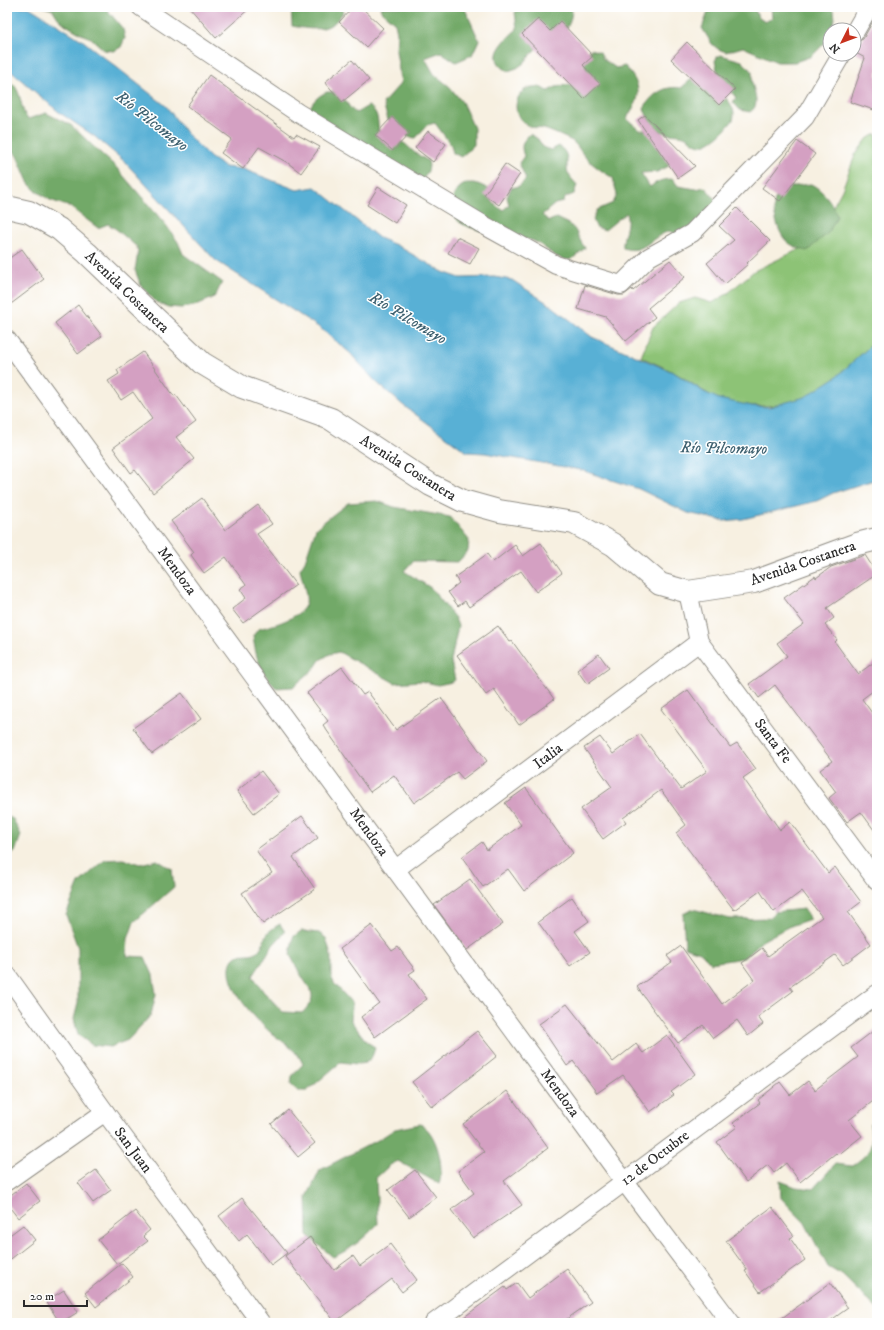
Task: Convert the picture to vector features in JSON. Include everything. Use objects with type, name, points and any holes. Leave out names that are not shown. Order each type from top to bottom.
[{"type":"street","points":[[141,7],[298,113],[482,224],[556,265],[621,284],[649,257],[692,233],[800,123],[837,62]]},
{"type":"street","points":[[860,22],[869,7]]},
{"type":"street","name":"Avenida Costanera","points":[[7,207],[29,212],[59,229],[87,253],[202,363],[242,387],[332,419],[430,485],[463,502],[499,511],[574,523],[614,545],[660,584],[688,592],[754,582],[857,544],[877,539]]},
{"type":"street","name":"Mendoza","points":[[7,340],[624,1182],[731,1323]]},
{"type":"street","name":"Santa Fe","points":[[688,592],[699,642],[877,881]]},
{"type":"street","name":"Italia","points":[[396,869],[699,642]]},
{"type":"street","name":"San Juan","points":[[7,975],[104,1112],[261,1323]]},
{"type":"street","name":"12 de Octubre","points":[[434,1323],[877,994]]},
{"type":"street","points":[[7,1181],[104,1112]]},
{"type":"green space","points":[[44,7],[105,7],[123,29],[125,38],[121,47],[114,51],[104,50],[91,38],[66,25],[58,18],[53,10]]},
{"type":"green space","points":[[291,7],[341,7],[343,12],[333,24],[327,27],[314,29],[292,26]]},
{"type":"green space","points":[[380,7],[466,7],[465,9],[479,40],[472,55],[456,62],[441,52],[425,58],[434,74],[450,87],[462,102],[474,128],[474,145],[461,157],[453,153],[451,145],[435,123],[427,125],[416,138],[408,137],[396,124],[388,120],[383,103],[401,83],[396,51],[397,32],[395,23],[381,11]]},
{"type":"green space","points":[[523,7],[572,7],[568,27],[561,38],[542,41],[524,63],[517,68],[508,71],[497,61],[497,55],[502,44],[517,29],[515,12]]},
{"type":"green space","points":[[710,7],[754,7],[758,17],[765,22],[772,18],[771,7],[830,7],[834,11],[835,19],[834,22],[822,22],[822,46],[812,56],[795,62],[777,62],[743,47],[726,52],[718,49],[712,44],[702,28]]},
{"type":"green space","points":[[591,49],[600,52],[603,59],[616,68],[625,66],[631,74],[638,87],[638,97],[627,119],[640,130],[648,130],[673,164],[657,172],[641,173],[650,187],[660,181],[673,179],[678,186],[696,189],[705,187],[716,200],[705,231],[692,244],[683,244],[670,231],[637,249],[630,250],[623,248],[627,227],[626,213],[605,230],[596,227],[593,219],[597,210],[613,203],[617,195],[613,178],[589,161],[572,141],[547,130],[525,124],[518,114],[516,107],[517,100],[525,89],[540,87],[548,91],[556,87],[590,80],[584,62],[584,54]]},
{"type":"green space","points":[[721,55],[742,61],[751,70],[756,102],[755,106],[750,112],[740,110],[733,102],[736,98],[717,70],[715,61],[717,57]]},
{"type":"green space","points":[[695,76],[722,94],[732,106],[734,113],[733,120],[718,137],[702,145],[695,143],[684,136],[668,134],[660,130],[647,116],[644,108],[655,95],[664,89],[675,87],[681,88]]},
{"type":"green space","points":[[7,81],[16,87],[23,110],[28,119],[46,113],[71,125],[115,166],[166,225],[178,242],[183,254],[222,282],[213,298],[194,306],[181,308],[168,307],[156,302],[141,286],[135,270],[138,253],[137,247],[108,224],[98,228],[70,207],[50,200],[36,191],[29,184],[17,156],[7,146]]},
{"type":"green space","points":[[327,92],[333,92],[342,96],[356,113],[368,106],[373,109],[376,113],[382,142],[393,140],[400,141],[428,161],[428,170],[422,180],[420,182],[309,111],[316,99]]},
{"type":"green space","points":[[530,134],[538,139],[543,147],[551,150],[559,146],[564,151],[568,173],[577,185],[574,194],[566,197],[563,202],[555,204],[542,215],[549,221],[556,218],[573,227],[575,230],[585,248],[571,260],[556,256],[532,240],[494,234],[469,227],[458,221],[452,210],[453,198],[456,192],[460,187],[472,183],[479,184],[489,189],[490,196],[494,204],[503,210],[509,205],[507,197],[511,188],[519,186],[526,179],[519,163],[524,156],[522,144]]},
{"type":"green space","points":[[877,134],[877,340],[835,378],[816,392],[785,404],[763,406],[740,404],[719,399],[707,394],[675,373],[641,357],[653,327],[679,303],[695,298],[712,303],[727,294],[754,271],[806,246],[818,234],[842,190],[855,155],[868,138]]},
{"type":"green space","points":[[811,184],[827,197],[837,216],[829,232],[807,251],[795,247],[783,237],[776,220],[774,202],[781,192],[787,189],[794,186]]},
{"type":"green space","points":[[377,501],[394,507],[450,517],[469,540],[468,551],[458,562],[413,561],[404,571],[431,588],[455,618],[458,626],[451,661],[455,680],[438,685],[421,681],[395,683],[339,652],[330,654],[320,660],[314,669],[293,687],[276,688],[262,670],[253,636],[258,629],[270,626],[299,613],[306,603],[306,596],[300,569],[305,561],[316,528],[348,503]]},
{"type":"green space","points":[[7,816],[13,819],[21,835],[15,852],[7,857]]},
{"type":"green space","points":[[123,859],[140,864],[157,860],[172,869],[174,887],[134,922],[128,939],[127,956],[145,957],[153,975],[156,994],[151,1015],[128,1040],[110,1047],[92,1045],[78,1035],[74,1019],[78,1003],[78,948],[66,915],[79,883],[105,860]]},
{"type":"green space","points":[[693,909],[730,919],[770,918],[774,912],[804,909],[810,919],[788,927],[762,941],[744,958],[711,963],[700,952],[685,947],[683,914]]},
{"type":"green space","points":[[280,924],[285,932],[273,945],[253,976],[263,991],[283,1012],[302,1013],[311,1002],[312,993],[290,955],[293,937],[301,931],[319,933],[326,938],[331,956],[331,976],[334,983],[352,1003],[351,1021],[367,1042],[375,1047],[373,1054],[367,1062],[358,1064],[341,1062],[307,1091],[298,1091],[291,1085],[292,1076],[303,1064],[300,1059],[293,1050],[271,1033],[248,1010],[235,989],[230,973],[230,965],[235,957],[238,955],[252,954],[258,951],[269,932]]},
{"type":"green space","points":[[877,1118],[877,1309],[842,1275],[828,1267],[805,1223],[781,1198],[780,1181],[796,1187],[813,1189],[835,1164],[852,1166],[870,1149],[872,1139],[870,1125]]},
{"type":"green space","points":[[420,1124],[431,1134],[438,1151],[441,1169],[439,1184],[398,1161],[390,1165],[376,1178],[378,1224],[357,1243],[346,1251],[333,1257],[308,1236],[307,1197],[320,1170],[378,1140],[395,1129]]},
{"type":"water","name":"Río Pilcomayo","points":[[7,7],[29,7],[82,40],[166,106],[187,134],[211,158],[225,167],[243,169],[297,190],[315,187],[379,238],[396,245],[443,272],[460,278],[494,277],[512,280],[552,306],[592,337],[675,373],[704,392],[719,399],[752,406],[769,407],[805,397],[836,377],[877,340],[877,479],[833,493],[817,501],[743,519],[724,521],[688,513],[639,489],[581,470],[485,453],[467,452],[404,406],[375,381],[350,353],[320,328],[215,260],[124,161],[94,136],[60,113],[7,68]]},
{"type":"building","points":[[189,7],[251,7],[216,38]]},
{"type":"building","points":[[353,7],[361,7],[383,28],[366,47],[339,22]]},
{"type":"building","points":[[877,14],[877,111],[850,102],[865,58],[862,56],[863,39]]},
{"type":"building","points":[[538,19],[550,31],[560,21],[593,56],[583,65],[600,84],[584,99],[522,34]]},
{"type":"building","points":[[687,42],[735,89],[719,105],[671,59]]},
{"type":"building","points":[[352,60],[369,80],[342,102],[325,82]]},
{"type":"building","points":[[209,75],[294,137],[296,134],[320,147],[301,173],[288,163],[259,147],[243,169],[221,153],[232,139],[187,106]]},
{"type":"building","points":[[645,115],[695,166],[678,178],[638,120]]},
{"type":"building","points":[[392,117],[410,133],[393,151],[375,135]]},
{"type":"building","points":[[428,131],[446,144],[433,162],[415,148]]},
{"type":"building","points":[[797,141],[815,154],[780,201],[762,188]]},
{"type":"building","points":[[505,164],[520,174],[499,205],[484,195]]},
{"type":"building","points":[[378,187],[406,205],[395,223],[367,205]]},
{"type":"building","points":[[737,208],[770,241],[747,263],[748,264],[725,284],[707,263],[734,240],[719,226]]},
{"type":"building","points":[[457,237],[479,248],[470,264],[448,253]]},
{"type":"building","points":[[22,249],[44,279],[7,307],[7,260]]},
{"type":"building","points":[[670,260],[685,277],[648,308],[655,317],[626,341],[606,317],[578,309],[585,285],[618,295],[624,295],[632,289],[633,291]]},
{"type":"building","points":[[78,305],[102,336],[78,354],[55,323]]},
{"type":"building","points":[[143,352],[174,396],[176,395],[196,422],[176,437],[194,459],[153,493],[135,470],[131,473],[113,448],[152,419],[133,392],[121,400],[108,381],[119,374],[117,370]]},
{"type":"building","points":[[202,498],[225,530],[258,505],[272,524],[257,534],[296,585],[243,623],[232,609],[246,598],[240,589],[246,585],[226,557],[204,573],[191,555],[194,552],[171,521]]},
{"type":"building","points":[[541,543],[562,573],[536,592],[521,571],[469,607],[465,601],[458,606],[448,592],[459,583],[455,577],[487,554],[493,562],[515,545],[523,556]]},
{"type":"building","points":[[865,555],[877,574],[827,608],[834,618],[825,625],[837,640],[835,642],[858,674],[877,660],[877,688],[862,699],[877,720],[877,834],[861,812],[847,822],[829,798],[836,792],[820,770],[832,761],[775,685],[759,698],[749,684],[787,656],[777,643],[804,624],[784,598],[815,576],[816,578],[831,567]]},
{"type":"building","points":[[498,626],[510,642],[512,641],[554,699],[519,725],[494,689],[486,695],[457,655]]},
{"type":"building","points":[[599,654],[609,668],[587,684],[577,670]]},
{"type":"building","points":[[342,667],[363,695],[368,692],[396,730],[441,698],[487,761],[463,779],[457,772],[414,803],[394,775],[370,792],[323,725],[328,721],[307,693]]},
{"type":"building","points":[[688,690],[730,747],[737,743],[756,769],[743,778],[780,830],[790,822],[828,873],[835,867],[861,902],[848,912],[871,944],[843,965],[835,955],[790,987],[793,991],[758,1017],[763,1024],[748,1036],[737,1020],[713,1038],[703,1025],[678,1043],[637,987],[672,962],[667,956],[681,946],[722,1004],[754,980],[742,963],[762,948],[768,956],[822,917],[802,891],[774,912],[760,891],[734,910],[676,833],[686,825],[661,790],[623,818],[626,822],[603,839],[581,809],[612,787],[584,748],[600,737],[613,754],[640,734],[681,789],[707,771],[661,709]]},
{"type":"building","points":[[182,693],[201,719],[152,754],[133,728]]},
{"type":"building","points":[[261,771],[279,794],[254,813],[237,791]]},
{"type":"building","points":[[526,788],[573,853],[524,891],[508,869],[483,887],[462,857],[482,842],[487,850],[521,825],[505,803]]},
{"type":"building","points":[[302,816],[318,838],[293,857],[315,889],[263,924],[242,893],[272,873],[256,850]]},
{"type":"building","points":[[470,879],[503,924],[467,950],[434,905]]},
{"type":"building","points":[[572,897],[589,921],[575,931],[590,952],[570,966],[538,922]]},
{"type":"building","points":[[372,925],[392,951],[398,947],[415,970],[409,974],[427,999],[375,1037],[361,1017],[379,1003],[340,949]]},
{"type":"building","points":[[567,1004],[613,1062],[636,1044],[643,1053],[667,1035],[695,1074],[671,1092],[674,1095],[650,1112],[623,1075],[597,1093],[573,1061],[567,1066],[539,1024]]},
{"type":"building","points":[[877,1028],[877,1098],[849,1120],[862,1136],[838,1155],[836,1153],[800,1182],[786,1163],[774,1173],[768,1165],[746,1182],[717,1142],[737,1127],[733,1123],[760,1103],[758,1100],[780,1082],[790,1095],[808,1081],[815,1090],[858,1057],[851,1048]]},
{"type":"building","points":[[477,1031],[497,1056],[432,1107],[412,1082]]},
{"type":"building","points":[[507,1091],[548,1148],[504,1181],[522,1205],[473,1238],[451,1210],[474,1193],[458,1171],[484,1152],[463,1124]]},
{"type":"building","points":[[288,1110],[315,1143],[298,1157],[271,1124]]},
{"type":"building","points":[[96,1170],[111,1190],[93,1203],[78,1183]]},
{"type":"building","points":[[415,1170],[436,1197],[409,1217],[388,1190]]},
{"type":"building","points":[[26,1183],[40,1201],[18,1218],[7,1204],[7,1198]]},
{"type":"building","points":[[242,1198],[287,1253],[271,1265],[247,1234],[239,1241],[219,1216]]},
{"type":"building","points":[[772,1207],[794,1236],[790,1238],[805,1260],[760,1292],[745,1271],[747,1270],[726,1241]]},
{"type":"building","points":[[135,1211],[150,1230],[143,1236],[148,1241],[117,1264],[98,1240]]},
{"type":"building","points":[[23,1225],[35,1240],[7,1262],[7,1237]]},
{"type":"building","points":[[310,1237],[334,1270],[353,1256],[360,1266],[390,1244],[417,1280],[402,1292],[392,1279],[335,1322],[285,1256]]},
{"type":"building","points":[[122,1263],[133,1277],[96,1307],[85,1293]]},
{"type":"building","points":[[567,1269],[591,1302],[561,1323],[456,1323],[505,1287],[507,1290],[517,1283],[528,1298]]},
{"type":"building","points":[[830,1283],[848,1308],[827,1323],[775,1323]]},
{"type":"building","points":[[64,1290],[78,1312],[60,1323],[46,1301]]}]
